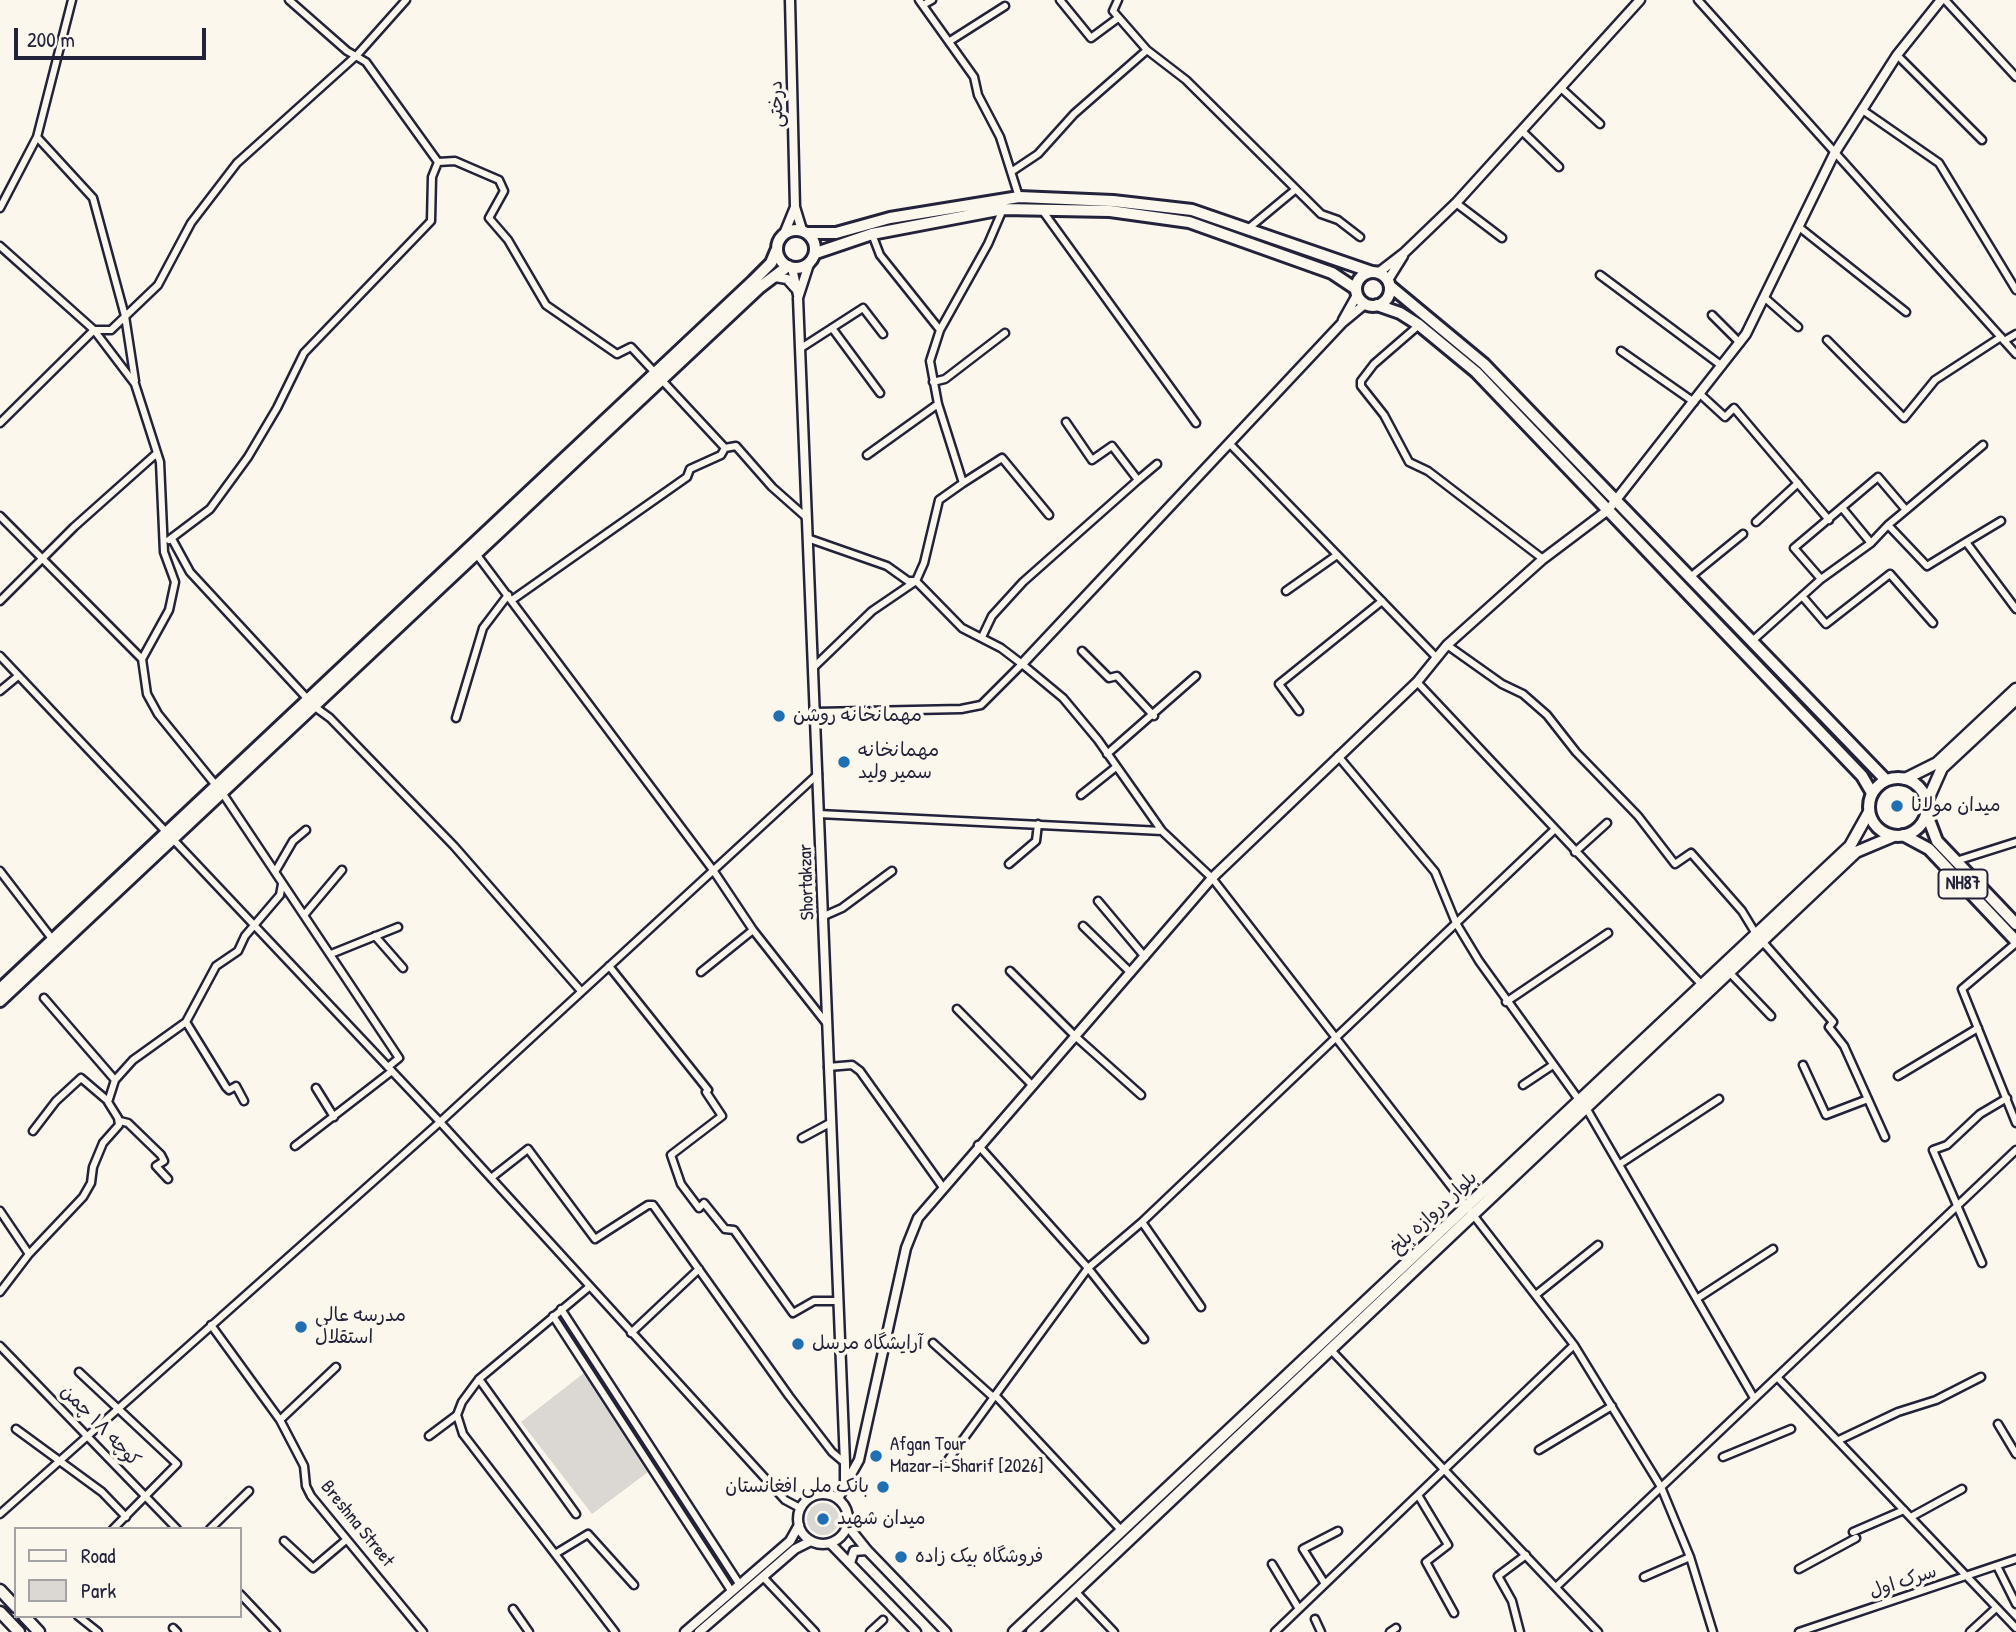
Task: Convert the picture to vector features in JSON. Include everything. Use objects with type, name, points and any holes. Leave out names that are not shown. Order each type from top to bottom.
[{"type":"highway","points":[[311,703],[477,555],[657,378],[771,263],[784,234],[836,233],[890,218],[1019,197],[1113,201],[1192,210],[1249,228],[1332,261],[1375,272],[1484,364],[1862,776],[1872,793]]},
{"type":"highway","points":[[0,1001],[311,703],[657,378],[759,288],[790,267],[809,264],[816,253],[872,234],[1003,209],[1110,211],[1189,222],[1332,273],[1356,292],[1365,304],[1400,313],[1419,325],[1476,372],[1689,578],[1886,780]]},
{"type":"highway","points":[[806,232],[813,239],[816,253]]},
{"type":"highway","points":[[776,251],[790,267]]},
{"type":"highway","points":[[1356,292],[1361,277],[1375,272]]},
{"type":"highway","points":[[1377,306],[1387,298],[1389,283]]},
{"type":"highway","points":[[1869,812],[1872,793],[1886,780],[1905,779]]},
{"type":"highway","name":"NH87","points":[[1905,779],[1920,788],[1937,841],[2016,924]]},
{"type":"highway","points":[[1899,836],[1919,827],[1926,808]]},
{"type":"highway","name":"NH87","points":[[1869,812],[1878,828],[1929,849],[2016,942]]},
{"type":"highway","points":[[0,989],[169,838]]},
{"type":"main road","points":[[1905,779],[1937,763],[2016,689]]},
{"type":"main road","points":[[1926,808],[1942,768],[2016,699]]},
{"type":"main road","name":"بلوار دروازه بلخ","points":[[1582,1103],[1729,972],[1759,937],[1850,846],[1869,812]]},
{"type":"main road","name":"بلوار دروازه بلخ","points":[[1014,1632],[1470,1210],[1702,985],[1856,852],[1899,836]]},
{"type":"main road","name":"بلوار دروازه بلخ","points":[[1032,1632],[1331,1350],[1470,1210]]},
{"type":"main road","points":[[0,1590],[14,1605]]},
{"type":"main road","points":[[0,1612],[19,1632]]},
{"type":"main road","points":[[26,1618],[39,1632]]},
{"type":"street","points":[[0,208],[37,137],[72,0]]},
{"type":"street","points":[[289,0],[347,51],[357,55],[379,79],[438,162]]},
{"type":"street","points":[[0,423],[94,330],[111,330],[158,285],[191,223],[237,163],[357,55],[406,0]]},
{"type":"street","name":"درختی","points":[[790,0],[795,207]]},
{"type":"street","points":[[932,0],[921,3],[974,77],[978,96],[1000,137],[1019,197]]},
{"type":"street","points":[[1060,0],[1091,38],[1118,18]]},
{"type":"street","points":[[1118,0],[1112,9],[1147,50],[1186,80],[1321,214],[1338,220],[1360,237]]},
{"type":"street","points":[[1375,272],[1404,253],[1456,203],[1640,0]]},
{"type":"street","points":[[1698,0],[2016,354]]},
{"type":"street","points":[[845,1485],[859,1460],[905,1248],[918,1218],[942,1186],[1212,878],[1417,682],[1447,645],[1543,559],[1612,505],[1740,343],[1834,154],[1864,111],[1897,55],[1943,0],[2016,77]]},
{"type":"street","points":[[950,41],[1005,6]]},
{"type":"street","points":[[1011,172],[1038,154],[1074,114],[1147,50]]},
{"type":"street","points":[[1897,55],[1982,140]]},
{"type":"street","points":[[1561,88],[1600,124]]},
{"type":"street","points":[[1864,111],[1938,163],[2016,290]]},
{"type":"street","points":[[1522,131],[1559,167]]},
{"type":"street","points":[[37,137],[93,198],[125,316],[135,384],[157,453],[164,552],[175,582],[169,610],[142,659],[147,694],[158,714],[220,790],[400,1058],[295,1146]]},
{"type":"street","points":[[438,162],[455,161],[499,180],[504,191],[489,218],[508,240],[546,304],[617,354],[631,347],[725,449]]},
{"type":"street","points":[[164,540],[172,539],[210,509],[277,408],[304,353],[431,221],[432,177],[438,162]]},
{"type":"street","points":[[1249,228],[1296,189]]},
{"type":"street","points":[[1456,203],[1502,238]]},
{"type":"street","points":[[795,207],[806,232]]},
{"type":"street","points":[[784,234],[795,207]]},
{"type":"street","points":[[963,483],[938,404],[929,360],[940,330],[988,244],[1003,209]]},
{"type":"street","points":[[1042,210],[1196,423]]},
{"type":"street","points":[[1799,227],[1906,312]]},
{"type":"street","points":[[872,234],[880,255],[940,330]]},
{"type":"street","points":[[0,246],[94,330],[135,384]]},
{"type":"street","points":[[1389,283],[1404,253]]},
{"type":"street","name":"Shortakzar","points":[[809,264],[797,294],[810,539],[830,1123],[845,1463],[845,1485],[838,1499]]},
{"type":"street","points":[[790,267],[797,294]]},
{"type":"street","points":[[1600,275],[1722,366]]},
{"type":"street","points":[[775,277],[787,279],[797,294]]},
{"type":"street","points":[[1342,323],[1356,292]]},
{"type":"street","points":[[1765,297],[1798,327]]},
{"type":"street","points":[[816,712],[961,709],[981,705],[1342,323],[1365,304]]},
{"type":"street","points":[[801,348],[863,308],[883,334]]},
{"type":"street","points":[[1712,315],[1740,343]]},
{"type":"street","points":[[1419,325],[1374,364],[1361,381],[1361,386],[1384,415],[1409,462],[1428,471],[1543,559]]},
{"type":"street","points":[[832,328],[880,393]]},
{"type":"street","points":[[933,382],[945,379],[1005,333]]},
{"type":"street","points":[[1828,340],[1904,418],[1936,380],[2002,339],[2016,334]]},
{"type":"street","points":[[1621,351],[1693,402]]},
{"type":"street","points":[[1700,394],[1725,417],[1734,408],[1751,425],[1747,428],[1829,520]]},
{"type":"street","points":[[867,455],[938,404]]},
{"type":"street","points":[[1066,422],[1093,460],[1112,446],[1138,480]]},
{"type":"street","points":[[1230,444],[1436,657]]},
{"type":"street","points":[[1751,642],[1821,579],[1871,543],[1888,525],[1983,445]]},
{"type":"street","points":[[456,719],[483,628],[510,597],[687,477],[690,469],[725,449],[736,446],[772,487],[809,519]]},
{"type":"street","points":[[0,601],[157,453]]},
{"type":"street","points":[[814,667],[872,611],[916,581],[925,563],[939,500],[963,483],[1002,458],[1049,515]]},
{"type":"street","points":[[982,637],[992,616],[1023,582],[1157,464]]},
{"type":"street","points":[[1821,579],[1794,548],[1878,477],[1906,510]]},
{"type":"street","points":[[1756,522],[1798,483]]},
{"type":"street","points":[[1843,509],[1871,543]]},
{"type":"street","points":[[0,516],[142,659]]},
{"type":"street","points":[[1888,525],[1927,566],[2001,521]]},
{"type":"street","points":[[1689,578],[1743,534]]},
{"type":"street","points":[[172,539],[190,572],[311,703],[330,718],[454,846],[581,991]]},
{"type":"street","points":[[810,539],[887,566],[908,581],[916,581],[962,628],[982,637],[1022,664],[1063,698],[1163,831],[1212,878],[1574,1345],[1661,1487],[1690,1557],[1713,1632]]},
{"type":"street","points":[[1966,542],[2016,609]]},
{"type":"street","points":[[477,555],[713,870],[753,930],[827,1024]]},
{"type":"street","points":[[1286,591],[1337,555]]},
{"type":"street","points":[[1802,596],[1826,624],[1889,574],[1933,623]]},
{"type":"street","points":[[1299,711],[1279,684],[1382,601]]},
{"type":"street","points":[[1447,645],[1502,684],[1523,694],[1547,715],[1576,752],[1638,816],[1675,864],[1690,853],[1742,911],[1759,937],[1833,1022],[1829,1028],[1844,1046],[1885,1137]]},
{"type":"street","points":[[1083,651],[1109,678],[1117,676],[1154,716]]},
{"type":"street","points":[[0,656],[440,1122],[785,1500],[800,1508]]},
{"type":"street","points":[[0,691],[18,676]]},
{"type":"street","points":[[1107,754],[1154,716],[1196,676]]},
{"type":"street","points":[[1417,682],[1554,831],[1702,985]]},
{"type":"street","points":[[1338,755],[1435,872],[1457,923],[1506,1002],[1582,1103],[1620,1164],[1754,1398]]},
{"type":"street","points":[[1081,795],[1116,767]]},
{"type":"street","points":[[0,1514],[440,1122],[818,774]]},
{"type":"street","points":[[819,814],[1163,831]]},
{"type":"street","points":[[1575,852],[1607,823]]},
{"type":"street","points":[[1009,864],[1035,841],[1038,824]]},
{"type":"street","points":[[275,872],[293,841],[306,830]]},
{"type":"street","points":[[948,1460],[1088,1268],[1142,1222],[1554,831]]},
{"type":"street","points":[[1956,861],[2016,842]]},
{"type":"street","points":[[305,914],[342,870]]},
{"type":"street","points":[[0,871],[53,940]]},
{"type":"street","points":[[824,916],[835,913],[892,871]]},
{"type":"street","points":[[108,1102],[116,1080],[133,1060],[186,1022],[216,966],[238,951],[245,936],[280,895],[282,884]]},
{"type":"street","points":[[1098,901],[1144,957]]},
{"type":"street","points":[[1083,926],[1131,973]]},
{"type":"street","points":[[331,954],[398,927]]},
{"type":"street","points":[[701,972],[753,930]]},
{"type":"street","points":[[1506,1002],[1608,933]]},
{"type":"street","points":[[375,936],[403,968]]},
{"type":"street","points":[[2016,942],[1962,989],[2016,1123]]},
{"type":"street","points":[[609,966],[708,1090],[706,1092],[722,1116],[671,1155],[681,1184],[699,1208],[704,1203],[725,1229],[734,1230],[793,1312],[814,1301],[838,1301]]},
{"type":"street","points":[[1010,971],[1075,1036],[1141,1095]]},
{"type":"street","points":[[1729,972],[1771,1016]]},
{"type":"street","points":[[44,998],[116,1080]]},
{"type":"street","points":[[957,1009],[1032,1085]]},
{"type":"street","points":[[186,1022],[226,1087],[229,1090],[236,1086],[244,1101]]},
{"type":"street","points":[[1898,1076],[1978,1028]]},
{"type":"street","points":[[828,1068],[852,1065],[860,1071],[942,1186]]},
{"type":"street","points":[[1523,1085],[1553,1065]]},
{"type":"street","points":[[1802,1065],[1826,1115],[1868,1099]]},
{"type":"street","points":[[33,1131],[57,1101],[81,1079],[108,1102],[120,1121],[128,1124],[161,1154],[164,1161],[156,1166],[168,1179]]},
{"type":"street","points":[[316,1088],[334,1116]]},
{"type":"street","points":[[1982,1263],[1933,1150],[1956,1138],[1980,1114],[2007,1098]]},
{"type":"street","points":[[1620,1164],[1719,1099]]},
{"type":"street","points":[[0,1292],[29,1254],[83,1196],[91,1183],[93,1167],[103,1143],[120,1121]]},
{"type":"street","points":[[802,1138],[830,1123]]},
{"type":"street","points":[[978,1145],[1088,1268],[1144,1339]]},
{"type":"street","points":[[491,1178],[528,1149],[595,1239],[651,1203],[789,1396],[832,1452],[845,1463]]},
{"type":"street","points":[[1556,1587],[2016,1150]]},
{"type":"street","points":[[0,1212],[29,1254]]},
{"type":"street","points":[[1142,1222],[1201,1307]]},
{"type":"street","points":[[1537,1294],[1598,1245]]},
{"type":"street","points":[[1698,1298],[1773,1249]]},
{"type":"street","points":[[631,1333],[699,1269]]},
{"type":"street","points":[[429,1436],[457,1415],[462,1402],[478,1379],[589,1287]]},
{"type":"street","points":[[561,1309],[740,1585]]},
{"type":"street","points":[[553,1316],[732,1592]]},
{"type":"street","name":"Breshna Street","points":[[211,1325],[280,1420],[304,1466],[306,1486],[311,1496],[423,1632]]},
{"type":"street","points":[[933,1343],[994,1396],[1122,1531]]},
{"type":"street","points":[[1275,1632],[1574,1345]]},
{"type":"street","name":"كوچه ١٨ چمن","points":[[0,1346],[175,1527]]},
{"type":"street","points":[[1331,1350],[1598,1632]]},
{"type":"street","points":[[280,1420],[336,1367]]},
{"type":"street","points":[[79,1372],[119,1406],[177,1464],[115,1527]]},
{"type":"street","points":[[1777,1377],[2016,1628]]},
{"type":"street","points":[[1839,1440],[1898,1412],[1936,1400],[1981,1377]]},
{"type":"street","points":[[478,1379],[576,1514]]},
{"type":"street","points":[[1539,1450],[1612,1406]]},
{"type":"street","points":[[457,1415],[463,1434],[615,1632]]},
{"type":"street","points":[[1998,1424],[2016,1454]]},
{"type":"street","points":[[16,1429],[102,1492],[126,1517]]},
{"type":"street","points":[[1723,1457],[1791,1429]]},
{"type":"street","points":[[1911,1517],[1962,1489]]},
{"type":"street","points":[[212,1527],[248,1491]]},
{"type":"street","points":[[685,1632],[790,1541],[799,1525],[800,1508],[817,1494],[838,1499],[845,1506],[848,1525],[867,1550],[945,1632]]},
{"type":"street","points":[[1418,1495],[1448,1545],[1426,1562],[1454,1614]]},
{"type":"street","points":[[1799,1569],[1854,1535],[1904,1510]]},
{"type":"street","points":[[799,1525],[811,1541]]},
{"type":"street","points":[[699,1632],[795,1549],[811,1541],[830,1543],[838,1539],[848,1525]]},
{"type":"street","points":[[1325,1584],[1303,1549],[1338,1531]]},
{"type":"street","points":[[555,1554],[588,1534],[634,1585]]},
{"type":"street","points":[[284,1541],[313,1568],[346,1540]]},
{"type":"street","points":[[830,1543],[916,1632]]},
{"type":"street","points":[[850,1563],[854,1551],[867,1550]]},
{"type":"street","points":[[1520,1632],[1512,1601],[1498,1576],[1526,1555]]},
{"type":"street","points":[[1644,1577],[1690,1557]]},
{"type":"street","name":"سرک اول","points":[[1800,1632],[2016,1559]]},
{"type":"street","points":[[1272,1564],[1299,1609]]},
{"type":"street","points":[[1997,1566],[2016,1604]]},
{"type":"street","points":[[763,1577],[815,1632]]},
{"type":"street","points":[[1074,1590],[1114,1632]]},
{"type":"street","points":[[242,1596],[276,1632]]},
{"type":"street","points":[[1970,1632],[1996,1608]]},
{"type":"street","points":[[513,1609],[529,1632]]},
{"type":"street","points":[[80,1618],[97,1632]]},
{"type":"street","points":[[1315,1619],[1321,1632]]},
{"type":"street","points":[[870,1632],[883,1620]]},
{"type":"green space","points":[[584,1373],[648,1472],[592,1514],[521,1422]]},
{"type":"green space","points":[[823,1503],[835,1507],[839,1519],[835,1531],[823,1535],[811,1531],[807,1519],[811,1507]]},
{"type":"place","name":"مهمانخانه روشن","points":[[779,716]]},
{"type":"place","name":"مهمانخانه سمیر ولید","points":[[844,762]]},
{"type":"place","name":"میدان مولانا","points":[[1897,806]]},
{"type":"place","name":"مدرسه عالی استقلال","points":[[301,1327]]},
{"type":"place","name":"آرایشگاه مرسل","points":[[798,1344]]},
{"type":"place","name":"Afgan Tour Mazar-i-Sharif [2026]","points":[[876,1456]]},
{"type":"place","name":"بانک ملی افغانستان","points":[[883,1487]]},
{"type":"place","name":"میدان شهید","points":[[823,1519]]},
{"type":"place","name":"فروشگاه بیک زاده","points":[[901,1557]]}]
